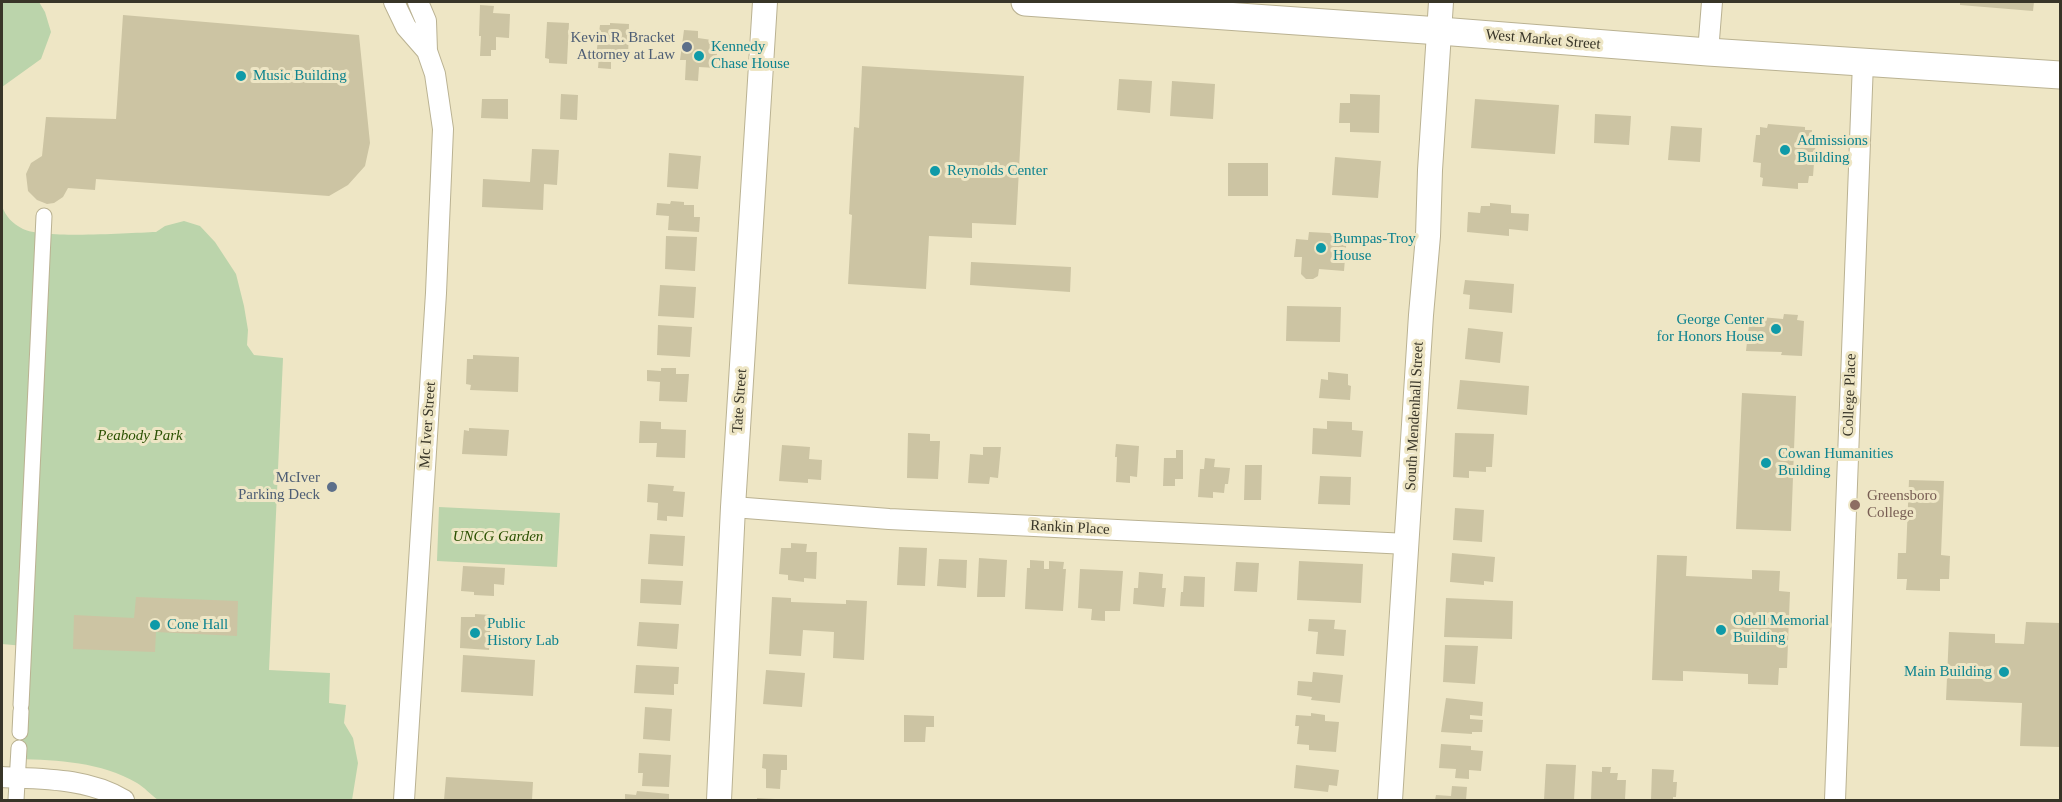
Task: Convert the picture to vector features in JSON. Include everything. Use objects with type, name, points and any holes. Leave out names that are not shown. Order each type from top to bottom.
[{"type":"main road","name":"West Market Street","points":[[1025,2],[1708,52],[2061,75]]},
{"type":"street","name":"Mc Iver Street","points":[[394,2],[406,27],[427,51]]},
{"type":"street","name":"Mc Iver Street","points":[[404,801],[436,293],[443,129],[435,74],[427,51],[426,21],[418,2]]},
{"type":"street","name":"Tate Street","points":[[719,801],[733,507],[765,2]]},
{"type":"street","name":"South Mendenhall Street","points":[[1390,801],[1441,2]]},
{"type":"street","points":[[1708,52],[1712,2]]},
{"type":"street","name":"College Place","points":[[1836,801],[1863,62]]},
{"type":"street","points":[[20,732],[44,216]]},
{"type":"street","name":"Rankin Place","points":[[733,507],[889,519],[1407,544]]},
{"type":"street","points":[[16,801],[9,777],[19,748]]},
{"type":"street","points":[[9,777],[59,780],[96,786],[124,801]]},
{"type":"green space","points":[[2,2],[39,2],[45,12],[51,32],[41,59],[2,87]]},
{"type":"green space","name":"Peabody Park","points":[[2,206],[8,217],[19,227],[49,234],[156,232],[165,226],[184,221],[200,226],[215,242],[236,274],[248,330],[247,345],[254,355],[283,358],[269,670],[330,673],[329,703],[346,705],[344,723],[353,738],[358,763],[352,800],[158,800],[137,783],[94,766],[64,761],[18,759],[24,646],[2,644]]},
{"type":"green space","name":"UNCG Garden","points":[[439,507],[560,513],[557,567],[437,561]]},
{"type":"building","points":[[1960,2],[2034,2],[2033,11],[1960,5]]},
{"type":"building","points":[[480,5],[494,6],[493,13],[510,14],[509,38],[496,37],[496,50],[491,50],[491,56],[480,56]]},
{"type":"building","name":"Music Building","points":[[123,15],[359,35],[370,143],[365,166],[348,185],[329,196],[96,179],[95,190],[68,188],[63,197],[54,203],[47,204],[37,200],[28,191],[26,174],[31,163],[42,156],[46,117],[116,119]]},
{"type":"building","points":[[547,22],[569,23],[567,64],[549,63],[549,59],[545,58]]},
{"type":"building","points":[[610,23],[629,24],[628,58],[611,57],[611,69],[598,68],[599,56],[596,56],[600,25],[610,25]]},
{"type":"building","name":"Kennedy Chase House","points":[[684,30],[698,31],[698,38],[712,40],[711,53],[717,53],[716,68],[699,67],[698,81],[685,80],[686,60],[680,60]]},
{"type":"building","name":"Reynolds Center","points":[[862,66],[1024,76],[1016,225],[972,223],[972,238],[929,236],[926,289],[848,284],[854,127],[859,128]]},
{"type":"building","points":[[1119,79],[1152,81],[1150,113],[1117,110]]},
{"type":"building","points":[[1172,81],[1215,84],[1213,119],[1170,116]]},
{"type":"building","points":[[561,94],[578,95],[577,120],[560,119]]},
{"type":"building","points":[[1350,94],[1380,95],[1379,133],[1350,132],[1350,123],[1339,123],[1340,103],[1350,103]]},
{"type":"building","points":[[482,99],[508,99],[508,119],[481,118]]},
{"type":"building","points":[[1475,99],[1559,105],[1555,154],[1471,148]]},
{"type":"building","points":[[1595,114],[1631,116],[1629,145],[1594,143]]},
{"type":"building","name":"Admissions Building","points":[[1768,124],[1805,127],[1805,130],[1812,130],[1811,138],[1816,138],[1813,176],[1809,176],[1808,183],[1798,183],[1798,189],[1762,186],[1761,163],[1753,162],[1756,135],[1760,135],[1760,127],[1767,128]]},
{"type":"building","points":[[1671,126],[1702,128],[1700,162],[1668,160]]},
{"type":"building","points":[[532,149],[559,150],[557,185],[544,184],[543,210],[482,207],[483,179],[530,182]]},
{"type":"building","points":[[669,153],[701,156],[698,189],[667,187]]},
{"type":"building","points":[[1335,157],[1381,161],[1378,198],[1332,195]]},
{"type":"building","points":[[1228,163],[1268,163],[1268,196],[1228,196]]},
{"type":"building","points":[[671,201],[694,205],[694,217],[700,217],[699,232],[668,230],[669,216],[656,215],[657,203],[670,204]]},
{"type":"building","points":[[1490,203],[1511,205],[1511,213],[1529,214],[1528,231],[1509,229],[1509,236],[1467,232],[1468,212],[1480,213],[1481,206],[1490,206]]},
{"type":"building","name":"Bumpas-Troy House","points":[[1309,232],[1347,234],[1344,271],[1319,269],[1318,276],[1313,279],[1306,279],[1301,274],[1302,257],[1294,257],[1296,239],[1308,240]]},
{"type":"building","points":[[666,236],[697,237],[695,271],[665,269]]},
{"type":"building","points":[[971,262],[1071,267],[1070,292],[970,285]]},
{"type":"building","points":[[1465,280],[1514,284],[1512,313],[1469,309],[1470,295],[1463,294]]},
{"type":"building","points":[[660,285],[696,287],[694,318],[658,316]]},
{"type":"building","points":[[1287,306],[1341,307],[1340,342],[1286,341]]},
{"type":"building","name":"George Center for Honors House","points":[[1784,314],[1798,315],[1797,320],[1804,321],[1802,356],[1781,355],[1782,352],[1746,351],[1750,316],[1783,319]]},
{"type":"building","points":[[658,325],[692,327],[690,357],[657,355]]},
{"type":"building","points":[[1468,328],[1503,332],[1500,363],[1465,359]]},
{"type":"building","points":[[473,355],[519,357],[518,392],[470,390],[471,385],[466,384],[467,359],[473,359]]},
{"type":"building","points":[[661,368],[676,368],[676,374],[689,374],[687,402],[659,401],[660,382],[647,381],[647,370],[661,371]]},
{"type":"building","points":[[1328,372],[1348,374],[1348,385],[1351,386],[1350,400],[1319,398],[1321,379],[1328,380]]},
{"type":"building","points":[[1460,380],[1529,386],[1527,415],[1457,409]]},
{"type":"building","name":"Cowan Humanities Building","points":[[1742,393],[1796,396],[1791,531],[1736,529]]},
{"type":"building","points":[[640,421],[661,422],[661,429],[686,430],[685,458],[656,457],[657,443],[639,443]]},
{"type":"building","points":[[1327,421],[1352,422],[1352,430],[1363,431],[1361,457],[1312,454],[1313,428],[1327,429]]},
{"type":"building","points":[[469,428],[509,430],[507,456],[462,454],[464,430],[469,431]]},
{"type":"building","points":[[908,433],[930,434],[930,441],[940,441],[938,479],[907,478]]},
{"type":"building","points":[[1455,433],[1494,434],[1492,467],[1486,467],[1486,472],[1469,471],[1469,478],[1453,477]]},
{"type":"building","points":[[1116,444],[1139,446],[1137,477],[1130,476],[1130,483],[1116,482]]},
{"type":"building","points":[[782,445],[810,447],[809,459],[822,460],[821,480],[808,479],[808,483],[779,481]]},
{"type":"building","points":[[983,447],[1001,447],[998,478],[990,477],[989,484],[968,483],[970,454],[983,455]]},
{"type":"building","points":[[1176,450],[1183,450],[1183,479],[1175,479],[1175,486],[1163,486],[1164,458],[1176,458]]},
{"type":"building","points":[[1205,458],[1215,459],[1214,467],[1230,468],[1224,493],[1213,492],[1213,498],[1198,497],[1200,469],[1204,469]]},
{"type":"building","points":[[1245,465],[1262,465],[1261,500],[1244,500]]},
{"type":"building","points":[[1320,476],[1351,477],[1350,505],[1318,504]]},
{"type":"building","points":[[1909,480],[1944,481],[1941,555],[1950,556],[1949,579],[1940,579],[1940,591],[1906,590],[1907,579],[1897,579],[1898,553],[1906,553]]},
{"type":"building","points":[[648,484],[674,486],[673,491],[685,492],[683,517],[667,516],[667,521],[657,520],[658,503],[647,502]]},
{"type":"building","points":[[1455,508],[1484,510],[1482,542],[1453,540]]},
{"type":"building","points":[[650,534],[685,536],[683,566],[648,564]]},
{"type":"building","points":[[791,543],[807,544],[806,552],[817,552],[816,579],[804,578],[804,582],[788,580],[788,575],[779,574],[781,548],[791,548]]},
{"type":"building","points":[[899,547],[927,548],[925,586],[897,585]]},
{"type":"building","points":[[1452,553],[1495,557],[1493,582],[1484,581],[1484,585],[1450,582]]},
{"type":"building","name":"Odell Memorial Building","points":[[1657,555],[1687,556],[1686,576],[1752,579],[1752,570],[1780,571],[1779,591],[1790,592],[1787,668],[1779,668],[1778,685],[1748,684],[1748,674],[1683,671],[1683,681],[1652,680]]},
{"type":"building","points":[[979,558],[1007,560],[1005,597],[977,597]]},
{"type":"building","points":[[939,559],[967,560],[966,588],[937,586]]},
{"type":"building","points":[[1030,560],[1044,561],[1044,569],[1049,569],[1049,561],[1064,562],[1063,569],[1066,569],[1063,611],[1025,609],[1027,568],[1030,568]]},
{"type":"building","points":[[1299,561],[1363,564],[1361,603],[1297,600]]},
{"type":"building","points":[[1236,562],[1259,563],[1257,592],[1234,591]]},
{"type":"building","points":[[463,566],[505,568],[504,585],[494,584],[494,596],[474,595],[474,592],[461,591]]},
{"type":"building","points":[[1080,569],[1123,571],[1120,611],[1105,611],[1105,621],[1091,620],[1092,609],[1078,608]]},
{"type":"building","points":[[1139,572],[1163,574],[1162,588],[1166,588],[1164,607],[1133,604],[1134,588],[1138,588]]},
{"type":"building","points":[[1184,576],[1205,577],[1204,607],[1180,606]]},
{"type":"building","points":[[641,579],[683,581],[681,605],[640,603]]},
{"type":"building","name":"Cone Hall","points":[[136,597],[238,601],[237,636],[156,632],[155,652],[73,649],[74,615],[134,618]]},
{"type":"building","points":[[772,597],[791,598],[791,602],[846,604],[846,600],[867,601],[864,660],[833,658],[834,632],[803,630],[801,656],[769,654]]},
{"type":"building","points":[[1446,598],[1513,601],[1512,639],[1444,637]]},
{"type":"building","name":"Public History Lab","points":[[475,614],[491,615],[489,650],[460,648],[461,617],[475,617]]},
{"type":"building","points":[[1309,619],[1335,620],[1334,629],[1346,630],[1344,656],[1316,654],[1318,632],[1308,631]]},
{"type":"building","points":[[639,622],[679,624],[677,649],[637,646]]},
{"type":"building","name":"Main Building","points":[[2026,622],[2060,623],[2060,747],[2020,746],[2022,703],[1946,700],[1949,632],[1995,634],[1995,643],[2024,644]]},
{"type":"building","points":[[1445,645],[1478,646],[1475,684],[1443,682]]},
{"type":"building","points":[[463,655],[535,660],[533,696],[461,692]]},
{"type":"building","points":[[636,665],[679,667],[678,684],[674,684],[674,695],[634,693]]},
{"type":"building","points":[[766,670],[805,673],[802,707],[763,704]]},
{"type":"building","points":[[1313,672],[1343,675],[1340,703],[1311,700],[1312,697],[1297,695],[1298,681],[1312,682]]},
{"type":"building","points":[[1446,698],[1483,702],[1482,716],[1470,715],[1470,719],[1483,720],[1482,732],[1472,732],[1472,734],[1441,732]]},
{"type":"building","points":[[645,707],[672,709],[670,741],[643,739]]},
{"type":"building","points":[[1311,713],[1325,715],[1325,721],[1339,722],[1336,752],[1309,750],[1309,745],[1297,744],[1299,726],[1295,726],[1296,715],[1311,716]]},
{"type":"building","points":[[904,715],[934,716],[934,727],[926,727],[925,742],[904,742]]},
{"type":"building","points":[[1441,744],[1471,746],[1471,750],[1483,751],[1481,771],[1469,770],[1469,779],[1455,778],[1456,769],[1439,768]]},
{"type":"building","points":[[639,753],[671,755],[669,787],[642,786],[643,773],[638,773]]},
{"type":"building","points":[[763,754],[787,755],[787,770],[781,770],[780,789],[766,788],[766,769],[762,768]]},
{"type":"building","points":[[1546,764],[1576,765],[1574,800],[1544,800]]},
{"type":"building","points":[[1296,765],[1339,770],[1337,786],[1329,785],[1328,792],[1294,788]]},
{"type":"building","points":[[1602,767],[1611,767],[1610,773],[1618,773],[1617,780],[1626,780],[1625,800],[1591,800],[1592,771],[1602,772]]},
{"type":"building","points":[[1652,769],[1674,770],[1673,782],[1677,782],[1676,797],[1673,797],[1673,800],[1651,800]]},
{"type":"building","points":[[446,777],[533,782],[532,800],[444,800]]},
{"type":"building","points":[[1452,786],[1467,787],[1466,800],[1435,800],[1436,795],[1451,796]]},
{"type":"building","points":[[637,791],[669,794],[669,800],[625,800],[625,794],[636,795]]},
{"type":"building","points":[[757,798],[775,799],[775,800],[757,800]]},
{"type":"place","name":"Kevin R. Bracket Attorney at Law","points":[[687,47]]},
{"type":"place","name":"Kennedy Chase House","points":[[699,56]]},
{"type":"place","name":"Music Building","points":[[241,76]]},
{"type":"place","name":"Admissions Building","points":[[1785,150]]},
{"type":"place","name":"Reynolds Center","points":[[935,171]]},
{"type":"place","name":"Bumpas-Troy House","points":[[1321,248]]},
{"type":"place","name":"George Center for Honors House","points":[[1776,329]]},
{"type":"place","name":"Cowan Humanities Building","points":[[1766,463]]},
{"type":"place","name":"McIver Parking Deck","points":[[332,487]]},
{"type":"place","name":"Greensboro College","points":[[1855,505]]},
{"type":"place","name":"Cone Hall","points":[[155,625]]},
{"type":"place","name":"Odell Memorial Building","points":[[1721,630]]},
{"type":"place","name":"Public History Lab","points":[[475,633]]},
{"type":"place","name":"Main Building","points":[[2004,672]]}]
